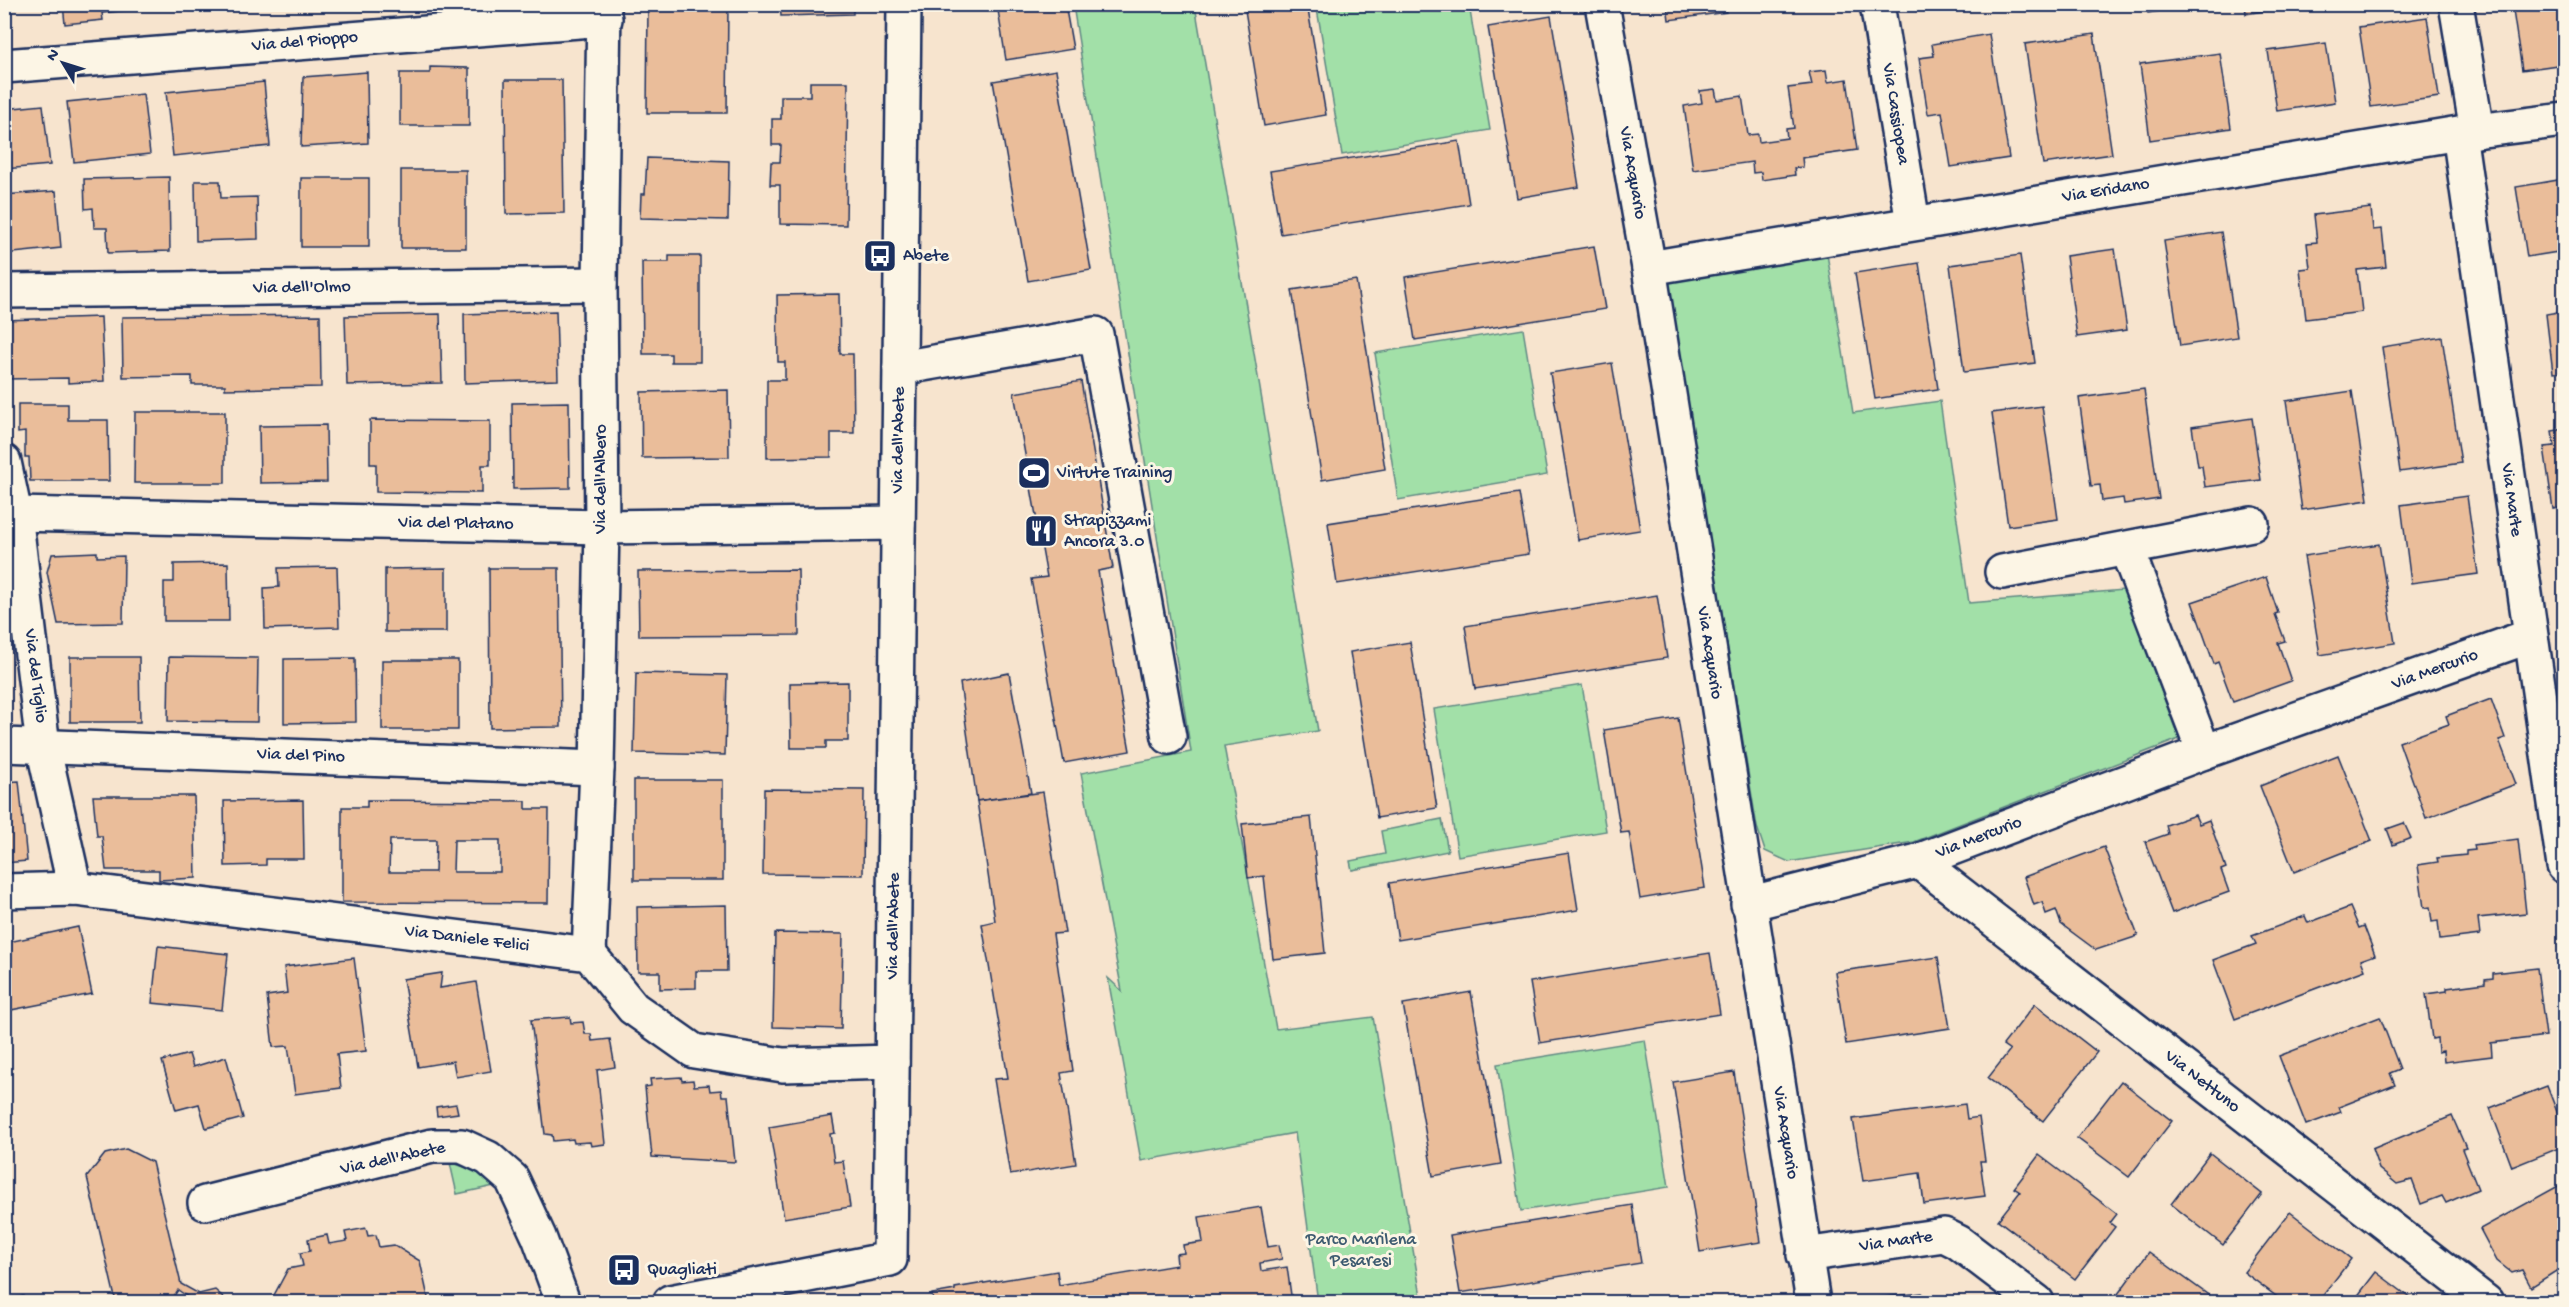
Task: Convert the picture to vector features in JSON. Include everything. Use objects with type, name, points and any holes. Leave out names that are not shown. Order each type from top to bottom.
[{"type":"street","name":"Via dell'Abete","points":[[670,1302],[891,1259],[904,4]]},
{"type":"street","name":"Via Acquario","points":[[1602,4],[1649,268],[1748,904],[1813,1302]]},
{"type":"street","name":"Via Cassiopea","points":[[1877,4],[1913,223]]},
{"type":"street","name":"Via Marte","points":[[2456,4],[2468,132],[2530,636],[2565,866]]},
{"type":"street","name":"Via del Pioppo","points":[[4,66],[604,12]]},
{"type":"street","name":"Via dell'Albero","points":[[589,954],[597,768],[602,527],[600,284],[604,12]]},
{"type":"street","name":"Via Eridano","points":[[1649,268],[2468,132],[2565,120]]},
{"type":"street","name":"Via dell'Olmo","points":[[4,291],[600,284]]},
{"type":"street","name":"Via dell'Abete","points":[[900,368],[1096,334],[1169,737]]},
{"type":"street","name":"Via del Tiglio","points":[[4,462],[15,514],[43,746],[75,889]]},
{"type":"street","name":"Via del Platano","points":[[15,514],[602,527],[898,523]]},
{"type":"street","points":[[2002,573],[2252,524]]},
{"type":"street","points":[[2127,550],[2204,752]]},
{"type":"street","name":"Via Mercurio","points":[[1748,904],[1918,861],[2204,752],[2530,636]]},
{"type":"street","name":"Via del Pino","points":[[4,745],[597,768]]},
{"type":"street","name":"Via Nettuno","points":[[1918,861],[2486,1302]]},
{"type":"street","name":"Via Daniele Felici","points":[[4,891],[75,889],[589,954]]},
{"type":"street","points":[[589,954],[633,1008],[694,1051],[783,1065],[892,1062]]},
{"type":"street","name":"Via dell'Abete","points":[[205,1203],[432,1146],[462,1146],[488,1158],[512,1179],[539,1237],[563,1302]]},
{"type":"street","name":"Via Marte","points":[[1804,1255],[1944,1235],[1958,1242],[2037,1302]]},
{"type":"green space","points":[[1342,4],[1469,5],[1490,130],[1342,155],[1317,9]]},
{"type":"green space","name":"Parco Marilena Pesaresi","points":[[1073,5],[1195,5],[1318,731],[1224,746],[1276,1029],[1373,1017],[1422,1302],[1318,1302],[1295,1133],[1141,1161],[1108,978],[1122,991],[1081,773],[1191,752]]},
{"type":"green space","points":[[1827,254],[1853,413],[1940,401],[1969,603],[2124,590],[2179,739],[1914,842],[1789,862],[1765,851],[1757,827],[1667,279]]},
{"type":"green space","points":[[1523,329],[1547,475],[1398,500],[1375,353]]},
{"type":"green space","points":[[1582,685],[1606,831],[1458,856],[1434,709]]},
{"type":"green space","points":[[1442,819],[1448,851],[1352,870],[1350,861],[1385,854],[1381,831]]},
{"type":"green space","points":[[1645,1040],[1669,1187],[1521,1211],[1497,1064]]},
{"type":"green space","points":[[450,1163],[474,1171],[494,1186],[457,1194]]},
{"type":"building","points":[[63,4],[156,4],[156,7],[102,13],[103,20],[65,24]]},
{"type":"building","points":[[648,4],[728,4],[727,113],[647,113]]},
{"type":"building","points":[[780,4],[853,4],[853,14],[781,16]]},
{"type":"building","points":[[997,4],[1065,4],[1073,49],[1006,60]]},
{"type":"building","points":[[1244,4],[1307,4],[1326,115],[1264,126]]},
{"type":"building","points":[[1667,4],[1725,4],[1726,12],[1669,20]]},
{"type":"building","points":[[2147,4],[2181,4],[2182,8],[2148,13]]},
{"type":"building","points":[[2245,4],[2305,4],[2246,14]]},
{"type":"building","points":[[2512,4],[2564,4],[2564,64],[2522,70]]},
{"type":"building","points":[[1551,16],[1579,187],[1517,198],[1488,27]]},
{"type":"building","points":[[2427,17],[2439,97],[2371,107],[2359,27]]},
{"type":"building","points":[[1989,34],[2009,158],[1951,167],[1942,112],[1928,114],[1919,58],[1934,56],[1932,44]]},
{"type":"building","points":[[2094,34],[2112,154],[2043,164],[2025,44]]},
{"type":"building","points":[[2326,43],[2335,102],[2277,111],[2268,51]]},
{"type":"building","points":[[2220,53],[2231,128],[2150,140],[2140,64]]},
{"type":"building","points":[[430,67],[469,68],[469,126],[400,126],[400,73],[430,73]]},
{"type":"building","points":[[1056,70],[1091,270],[1028,281],[993,81]]},
{"type":"building","points":[[1826,70],[1828,82],[1847,79],[1857,150],[1802,158],[1803,167],[1794,168],[1795,175],[1762,180],[1761,172],[1753,173],[1752,162],[1693,170],[1684,106],[1702,103],[1700,91],[1715,89],[1717,100],[1742,96],[1748,135],[1758,134],[1759,142],[1787,138],[1786,129],[1794,128],[1788,88],[1812,85],[1809,72]]},
{"type":"building","points":[[367,72],[368,143],[301,147],[303,77]]},
{"type":"building","points":[[505,80],[562,80],[564,213],[506,214]]},
{"type":"building","points":[[264,82],[270,146],[173,156],[166,92]]},
{"type":"building","points":[[810,82],[848,82],[846,225],[780,224],[780,185],[770,185],[771,162],[780,162],[781,145],[772,145],[772,119],[781,119],[781,96],[810,96]]},
{"type":"building","points":[[143,94],[150,154],[74,162],[67,102]]},
{"type":"building","points":[[43,105],[50,165],[4,169],[4,109]]},
{"type":"building","points":[[1459,141],[1469,204],[1281,234],[1270,171]]},
{"type":"building","points":[[647,158],[729,161],[728,220],[640,218],[641,194],[645,194]]},
{"type":"building","points":[[401,170],[466,170],[466,248],[401,248]]},
{"type":"building","points":[[169,177],[170,251],[108,253],[107,228],[94,228],[93,208],[85,209],[84,179]]},
{"type":"building","points":[[301,178],[369,178],[369,247],[301,247]]},
{"type":"building","points":[[2564,179],[2564,251],[2527,257],[2516,187]]},
{"type":"building","points":[[195,181],[220,181],[221,198],[257,197],[258,239],[196,241]]},
{"type":"building","points":[[56,191],[61,248],[4,254],[4,195]]},
{"type":"building","points":[[2371,208],[2373,230],[2382,229],[2386,267],[2357,270],[2362,312],[2306,319],[2300,269],[2310,268],[2307,243],[2317,242],[2314,215]]},
{"type":"building","points":[[2221,232],[2237,337],[2180,346],[2164,241]]},
{"type":"building","points":[[1594,246],[1605,309],[1415,340],[1405,277]]},
{"type":"building","points":[[2115,249],[2127,330],[2077,337],[2066,256]]},
{"type":"building","points":[[2020,255],[2035,363],[1964,372],[1950,265]]},
{"type":"building","points":[[669,256],[700,256],[700,362],[671,362],[671,354],[643,354],[642,262],[669,262]]},
{"type":"building","points":[[1919,263],[1938,389],[1875,399],[1855,273]]},
{"type":"building","points":[[1356,280],[1385,469],[1322,480],[1292,290]]},
{"type":"building","points":[[839,294],[840,354],[853,354],[854,433],[831,433],[831,457],[767,458],[767,380],[785,380],[785,362],[778,362],[777,295]]},
{"type":"building","points":[[556,311],[558,380],[465,383],[464,314]]},
{"type":"building","points":[[2564,311],[2564,372],[2553,373],[2546,314]]},
{"type":"building","points":[[440,314],[442,383],[347,385],[345,316]]},
{"type":"building","points":[[320,315],[321,387],[225,389],[225,385],[192,385],[192,376],[123,377],[122,317]]},
{"type":"building","points":[[101,317],[104,381],[68,383],[68,378],[5,379],[4,320]]},
{"type":"building","points":[[2442,337],[2461,463],[2400,472],[2382,347]]},
{"type":"building","points":[[1612,363],[1640,530],[1578,540],[1550,373]]},
{"type":"building","points":[[1081,381],[1113,568],[1098,571],[1130,751],[1064,763],[1031,579],[1047,577],[1014,393]]},
{"type":"building","points":[[2144,389],[2159,499],[2124,504],[2123,498],[2102,501],[2100,485],[2091,486],[2079,398]]},
{"type":"building","points":[[728,390],[729,457],[642,458],[641,392]]},
{"type":"building","points":[[2352,391],[2368,500],[2302,510],[2286,401]]},
{"type":"building","points":[[569,402],[570,488],[513,489],[512,403]]},
{"type":"building","points":[[18,404],[68,404],[68,420],[108,420],[109,481],[30,481],[29,457],[25,457],[25,432],[18,433]]},
{"type":"building","points":[[2042,406],[2058,519],[2008,526],[1992,413]]},
{"type":"building","points":[[135,412],[225,412],[225,483],[134,483]]},
{"type":"building","points":[[2252,418],[2261,480],[2205,487],[2202,466],[2198,466],[2192,427]]},
{"type":"building","points":[[370,420],[490,421],[490,465],[482,465],[482,493],[376,492],[376,464],[370,464]]},
{"type":"building","points":[[326,425],[327,482],[260,483],[259,426]]},
{"type":"building","points":[[2564,429],[2564,517],[2563,507],[2553,509],[2544,447],[2554,446],[2552,431]]},
{"type":"building","points":[[1519,493],[1529,554],[1337,584],[1328,523]]},
{"type":"building","points":[[2467,496],[2478,574],[2411,583],[2401,505]]},
{"type":"building","points":[[2379,544],[2395,643],[2320,655],[2304,556]]},
{"type":"building","points":[[97,552],[97,557],[124,556],[123,623],[58,624],[47,572],[52,554]]},
{"type":"building","points":[[2564,555],[2564,585],[2560,556]]},
{"type":"building","points":[[228,563],[229,621],[164,621],[164,582],[174,582],[174,564]]},
{"type":"building","points":[[337,567],[339,627],[265,629],[264,588],[279,587],[278,568]]},
{"type":"building","points":[[446,568],[446,632],[385,632],[385,569]]},
{"type":"building","points":[[489,568],[559,568],[561,727],[490,728]]},
{"type":"building","points":[[798,570],[799,635],[639,636],[638,571]]},
{"type":"building","points":[[2266,577],[2278,613],[2275,614],[2285,641],[2278,643],[2291,681],[2233,702],[2218,662],[2214,664],[2192,602]]},
{"type":"building","points":[[1657,595],[1667,658],[1475,689],[1465,626]]},
{"type":"building","points":[[1410,642],[1437,808],[1377,818],[1350,652]]},
{"type":"building","points":[[70,657],[139,657],[140,722],[70,722]]},
{"type":"building","points":[[169,657],[258,658],[257,722],[168,721]]},
{"type":"building","points":[[355,658],[356,722],[284,723],[284,659]]},
{"type":"building","points":[[382,660],[458,660],[458,730],[382,730]]},
{"type":"building","points":[[636,673],[727,675],[725,755],[634,753]]},
{"type":"building","points":[[1009,673],[1031,793],[977,801],[960,683]]},
{"type":"building","points":[[848,682],[848,741],[826,741],[826,748],[791,748],[790,683]]},
{"type":"building","points":[[2491,699],[2505,738],[2499,740],[2516,784],[2426,818],[2399,742],[2449,724],[2446,716]]},
{"type":"building","points":[[1678,718],[1705,888],[1640,899],[1629,832],[1621,833],[1604,730]]},
{"type":"building","points":[[2338,755],[2372,841],[2294,872],[2260,786]]},
{"type":"building","points":[[634,780],[723,780],[723,880],[634,880]]},
{"type":"building","points":[[19,781],[27,861],[4,863],[4,782]]},
{"type":"building","points":[[764,789],[864,790],[863,875],[763,874]]},
{"type":"building","points":[[1043,792],[1065,933],[1053,934],[1073,1071],[1061,1073],[1076,1164],[1010,1175],[994,1079],[1008,1078],[982,924],[995,921],[977,801]]},
{"type":"building","points":[[93,796],[194,796],[196,878],[159,880],[159,870],[106,870],[102,836],[97,836]]},
{"type":"building","points":[[303,800],[304,859],[266,859],[266,865],[225,866],[224,801]]},
{"type":"building","points":[[367,800],[526,801],[526,809],[549,809],[548,903],[342,902],[342,807],[367,807]],"holes":[[[390,840],[436,840],[435,872],[389,872]],[[454,840],[500,840],[500,872],[453,872]]]},
{"type":"building","points":[[2195,815],[2199,824],[2209,820],[2226,868],[2221,870],[2229,892],[2172,913],[2145,842],[2168,834],[2166,825]]},
{"type":"building","points":[[1311,817],[1325,953],[1273,959],[1264,876],[1248,878],[1242,824]]},
{"type":"building","points":[[2404,823],[2411,838],[2393,845],[2387,829]]},
{"type":"building","points":[[2518,839],[2526,913],[2478,918],[2480,935],[2440,940],[2438,921],[2432,922],[2430,907],[2424,908],[2418,865],[2438,862],[2437,858],[2466,855],[2466,851],[2475,850],[2474,845]]},
{"type":"building","points":[[2104,847],[2138,936],[2096,950],[2061,924],[2056,910],[2046,914],[2042,902],[2034,905],[2024,877]]},
{"type":"building","points":[[1569,853],[1578,910],[1398,940],[1389,883]]},
{"type":"building","points":[[726,905],[727,971],[696,971],[696,988],[660,989],[660,972],[638,972],[637,907]]},
{"type":"building","points":[[2350,907],[2359,928],[2364,926],[2375,955],[2361,960],[2365,970],[2235,1019],[2213,960],[2256,944],[2252,936],[2305,916],[2308,923]]},
{"type":"building","points":[[78,927],[92,994],[6,1011],[4,943]]},
{"type":"building","points":[[775,933],[843,934],[841,1029],[773,1027]]},
{"type":"building","points":[[158,946],[228,954],[222,1010],[152,1003]]},
{"type":"building","points":[[1710,953],[1720,1014],[1540,1043],[1530,982]]},
{"type":"building","points":[[1938,957],[1950,1028],[1846,1044],[1835,972]]},
{"type":"building","points":[[354,958],[366,1051],[337,1054],[341,1088],[295,1094],[288,1046],[273,1047],[267,996],[287,993],[284,967]]},
{"type":"building","points":[[2537,968],[2546,1036],[2491,1043],[2492,1056],[2444,1062],[2443,1051],[2438,1052],[2437,1038],[2432,1039],[2426,994],[2447,991],[2447,988],[2485,983],[2485,979],[2493,978],[2493,973]]},
{"type":"building","points":[[442,973],[440,988],[476,982],[491,1071],[456,1077],[453,1061],[418,1067],[403,979]]},
{"type":"building","points":[[1471,992],[1501,1164],[1433,1176],[1403,1004]]},
{"type":"building","points":[[2035,1004],[2097,1052],[2043,1121],[1988,1078],[2010,1050],[2003,1045]]},
{"type":"building","points":[[570,1017],[571,1023],[583,1022],[585,1034],[591,1034],[592,1041],[610,1039],[615,1067],[597,1070],[605,1144],[591,1146],[590,1142],[574,1143],[573,1139],[553,1141],[552,1135],[545,1134],[531,1020]]},
{"type":"building","points":[[2380,1017],[2400,1069],[2390,1073],[2395,1085],[2339,1107],[2341,1112],[2306,1125],[2279,1056]]},
{"type":"building","points":[[189,1054],[193,1067],[226,1057],[243,1118],[206,1128],[199,1104],[176,1110],[162,1061]]},
{"type":"building","points":[[1734,1072],[1761,1242],[1700,1252],[1673,1082]]},
{"type":"building","points":[[681,1077],[682,1081],[693,1080],[694,1086],[709,1085],[710,1091],[721,1090],[722,1096],[728,1096],[735,1162],[652,1157],[645,1087],[651,1086],[650,1079]]},
{"type":"building","points":[[2121,1081],[2172,1121],[2129,1177],[2077,1138]]},
{"type":"building","points":[[2547,1086],[2564,1130],[2564,1146],[2512,1167],[2490,1108]]},
{"type":"building","points":[[456,1104],[458,1113],[437,1116],[436,1107]]},
{"type":"building","points":[[1965,1104],[1967,1119],[1979,1117],[1985,1161],[1980,1161],[1985,1196],[1924,1204],[1920,1173],[1863,1181],[1853,1119]]},
{"type":"building","points":[[832,1116],[835,1133],[830,1134],[834,1162],[843,1161],[850,1207],[784,1218],[769,1127]]},
{"type":"building","points":[[2452,1116],[2466,1148],[2462,1149],[2478,1189],[2446,1203],[2442,1196],[2421,1204],[2412,1180],[2397,1184],[2379,1169],[2372,1149]]},
{"type":"building","points":[[126,1149],[152,1162],[181,1284],[199,1294],[215,1290],[229,1302],[195,1302],[178,1290],[170,1302],[116,1302],[87,1177],[105,1154]]},
{"type":"building","points":[[2210,1153],[2262,1194],[2223,1245],[2171,1204]]},
{"type":"building","points":[[2039,1155],[2117,1214],[2110,1223],[2115,1227],[2075,1279],[1998,1220],[2020,1192],[2014,1188]]},
{"type":"building","points":[[2560,1185],[2564,1193],[2564,1266],[2531,1287],[2522,1270],[2512,1273],[2497,1261],[2480,1229]]},
{"type":"building","points":[[1632,1205],[1641,1263],[1460,1293],[1450,1235]]},
{"type":"building","points":[[1261,1207],[1268,1247],[1279,1245],[1282,1259],[1260,1263],[1261,1271],[1287,1267],[1292,1302],[933,1302],[932,1294],[955,1290],[955,1288],[1057,1271],[1059,1285],[1177,1265],[1176,1254],[1184,1253],[1183,1245],[1203,1242],[1199,1217]]},
{"type":"building","points":[[2290,1212],[2351,1259],[2318,1302],[2284,1302],[2244,1272]]},
{"type":"building","points":[[366,1228],[368,1236],[376,1235],[379,1247],[394,1245],[420,1261],[429,1302],[275,1302],[273,1297],[288,1269],[303,1266],[300,1253],[310,1251],[308,1239],[327,1235],[329,1244],[347,1241],[345,1232]]},
{"type":"building","points":[[2149,1252],[2218,1302],[2112,1302]]},
{"type":"building","points":[[2376,1272],[2416,1302],[2353,1302]]},
{"type":"building","points":[[1922,1293],[1923,1302],[1875,1302],[1874,1298]]},
{"type":"building","points":[[23,1296],[25,1302],[4,1302],[4,1300]]},
{"type":"building","points":[[1777,1297],[1777,1302],[1745,1302]]},
{"type":"place","name":"Abete","points":[[880,256]]},
{"type":"place","name":"Virtute Training","points":[[1034,473]]},
{"type":"place","name":"Strapizzami Ancora 3.0","points":[[1041,531]]},
{"type":"place","name":"Quagliati","points":[[624,1270]]}]
